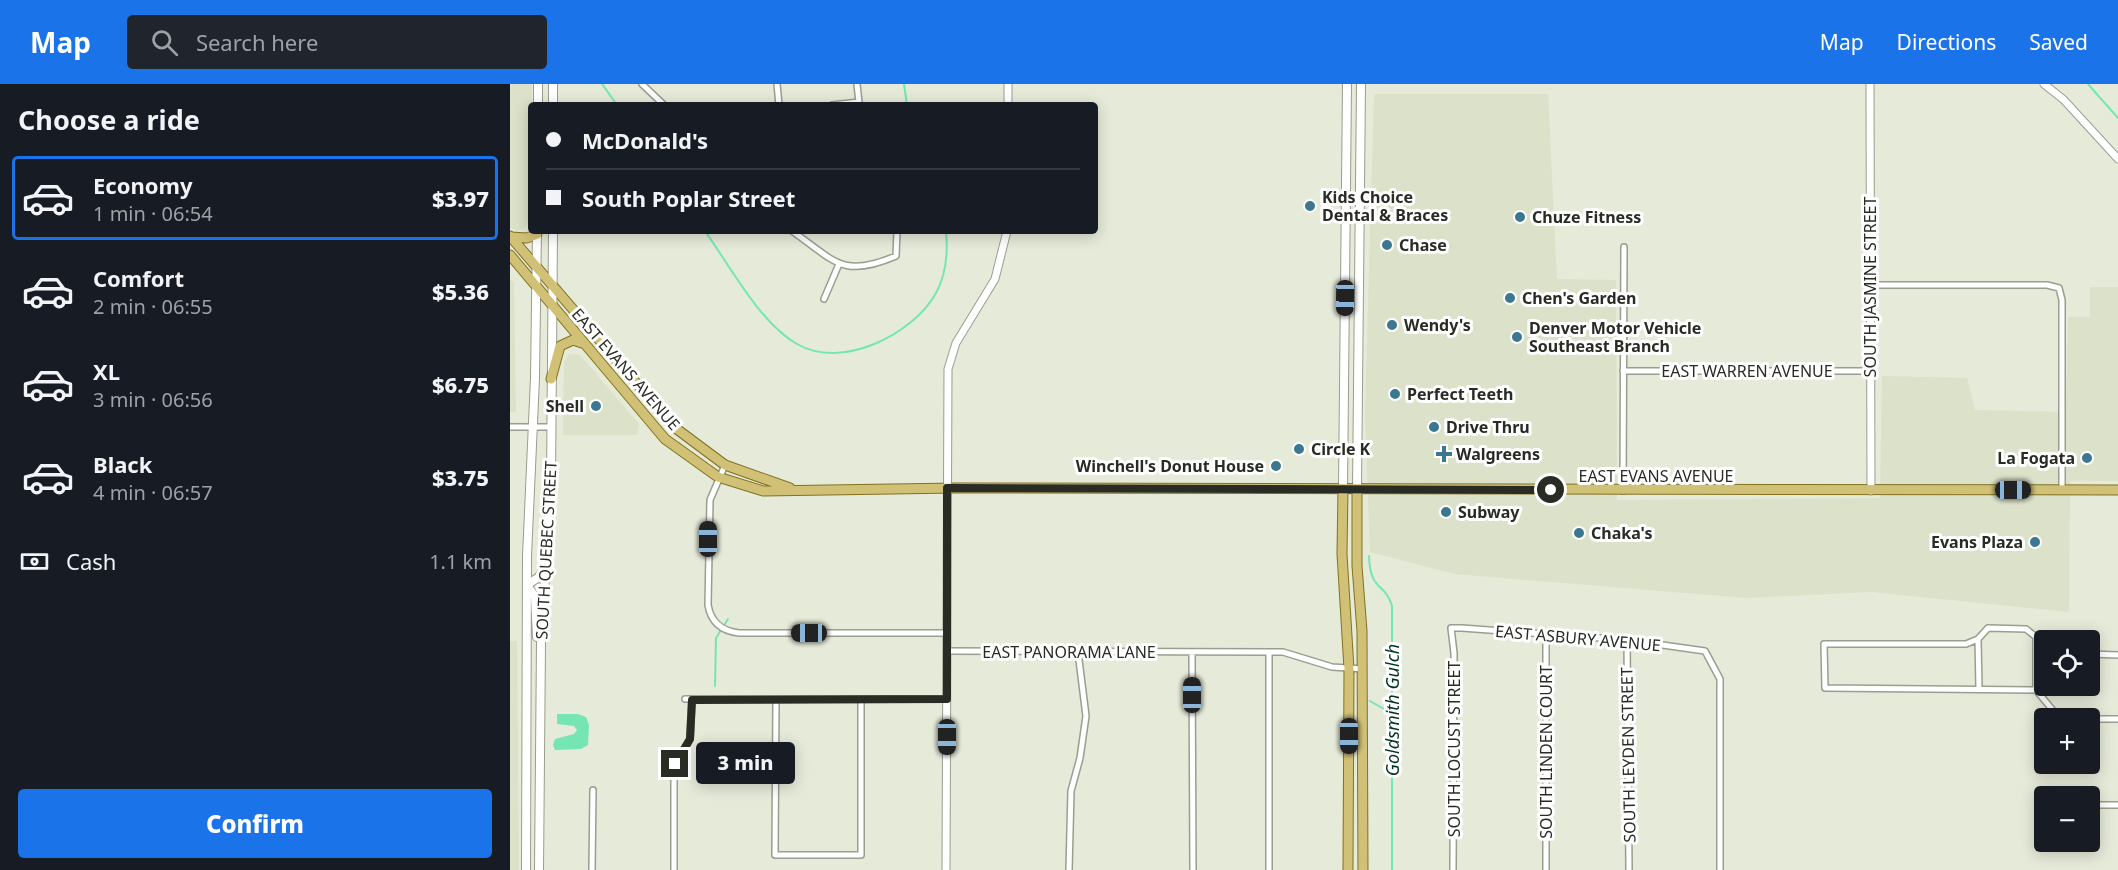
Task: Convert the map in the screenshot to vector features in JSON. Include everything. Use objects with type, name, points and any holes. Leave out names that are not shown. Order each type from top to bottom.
[{"type":"main road","points":[[538,84],[538,102]]},
{"type":"main road","points":[[552,84],[553,102]]},
{"type":"main road","points":[[1347,84],[1342,561],[1349,669],[1348,870]]},
{"type":"main road","points":[[1361,84],[1356,556],[1363,669],[1363,870]]},
{"type":"main road","points":[[510,237],[526,238],[533,234]]},
{"type":"main road","name":"SOUTH QUEBEC STREET","points":[[526,870],[527,585],[537,234]]},
{"type":"main road","name":"SOUTH QUEBEC STREET","points":[[539,870],[541,658],[548,558],[552,427],[553,234]]},
{"type":"main road","name":"EAST EVANS AVENUE","points":[[510,237],[665,419],[693,443],[725,465],[764,481],[798,490]]},
{"type":"main road","name":"EAST EVANS AVENUE","points":[[510,255],[665,439],[718,477],[757,490],[947,488],[1623,491],[2118,490]]},
{"type":"main road","points":[[551,379],[560,346],[573,340],[582,343]]},
{"type":"main road","points":[[541,658],[534,597],[527,585],[542,573],[548,558]]},
{"type":"street","points":[[642,84],[661,102]]},
{"type":"street","points":[[649,90],[655,84]]},
{"type":"street","points":[[777,84],[779,102]]},
{"type":"street","points":[[857,84],[859,102]]},
{"type":"street","points":[[1008,84],[1008,102]]},
{"type":"street","name":"SOUTH JASMINE STREET","points":[[1870,84],[1871,491]]},
{"type":"street","points":[[2044,84],[2064,100],[2118,159]]},
{"type":"street","points":[[796,234],[839,264],[853,268],[870,267],[896,256],[897,234]]},
{"type":"street","points":[[946,870],[948,363],[956,343],[995,279],[1006,234]]},
{"type":"street","points":[[1623,491],[1624,247]]},
{"type":"street","points":[[824,299],[839,264]]},
{"type":"street","points":[[1870,285],[2047,285],[2059,288],[2062,300],[2062,490]]},
{"type":"street","name":"EAST WARREN AVENUE","points":[[1623,371],[1871,371]]},
{"type":"street","points":[[510,427],[552,427]]},
{"type":"street","points":[[725,465],[718,477],[709,506],[708,602],[711,617],[721,628],[739,633],[947,633]]},
{"type":"street","name":"EAST ASBURY AVENUE","points":[[1451,628],[1627,640],[1705,651],[1720,679],[1720,870]]},
{"type":"street","name":"SOUTH LOCUST STREET","points":[[1451,628],[1454,650],[1453,870]]},
{"type":"street","points":[[2034,636],[2026,629],[1988,628],[1978,639],[1966,644],[1824,644],[1825,688],[2034,690]]},
{"type":"street","name":"SOUTH LINDEN COURT","points":[[1546,634],[1546,870]]},
{"type":"street","points":[[1978,639],[1979,689]]},
{"type":"street","name":"SOUTH LEYDEN STREET","points":[[1627,640],[1629,870]]},
{"type":"street","name":"EAST PANORAMA LANE","points":[[947,651],[1191,652]]},
{"type":"street","points":[[1069,870],[1071,791],[1080,759],[1086,716],[1078,652]]},
{"type":"street","points":[[1193,870],[1191,652],[1294,654],[1326,666],[1363,669]]},
{"type":"street","points":[[1269,652],[1269,870]]},
{"type":"street","points":[[2100,654],[2118,655]]},
{"type":"street","points":[[2041,696],[2051,708]]},
{"type":"street","points":[[685,699],[947,699]]},
{"type":"street","points":[[776,699],[775,855],[861,855],[861,699]]},
{"type":"street","points":[[674,870],[674,770],[690,739],[692,700]]},
{"type":"street","points":[[2100,719],[2118,719]]},
{"type":"street","points":[[592,870],[593,790]]},
{"type":"street","points":[[2100,805],[2118,805]]},
{"type":"shaded area","points":[[510,84],[532,84],[532,102],[528,102],[528,222],[525,229],[516,231],[510,228]]},
{"type":"shaded area","points":[[1374,94],[1548,94],[1557,279],[1616,280],[1617,500],[1880,498],[1882,376],[1967,378],[1975,410],[2066,412],[2068,317],[2090,317],[2090,287],[2118,287],[2118,481],[2070,481],[2069,612],[1871,592],[1746,598],[1454,574],[1370,552],[1365,414]]},
{"type":"shaded area","points":[[510,278],[514,283],[516,412],[510,412]]},
{"type":"shaded area","points":[[569,354],[580,355],[639,424],[637,435],[563,435],[564,362]]},
{"type":"shaded area","points":[[510,641],[517,641],[519,870],[510,870]]},
{"type":"shaded area","points":[[557,714],[578,714],[586,717],[589,725],[588,745],[581,749],[555,750],[553,745],[555,739],[574,734],[577,730],[574,726],[557,724]]},
{"type":"waterway","points":[[602,84],[615,102]]},
{"type":"waterway","points":[[904,84],[907,102]]},
{"type":"waterway","points":[[2088,84],[2118,118]]},
{"type":"waterway","points":[[707,234],[746,293],[783,335],[815,351],[834,353],[874,344],[894,334],[925,308],[936,293],[942,279],[947,247],[946,234]]},
{"type":"waterway","name":"Goldsmith Gulch","points":[[1369,556],[1372,576],[1386,593],[1392,606],[1392,870]]},
{"type":"waterway","points":[[715,686],[716,638],[728,619]]},
{"type":"waterway","points":[[1370,701],[1391,713]]},
{"type":"place","name":"Kids Choice Dental & Braces","points":[[1310,206]]},
{"type":"place","name":"Chuze Fitness","points":[[1520,217]]},
{"type":"place","name":"Chase","points":[[1387,245]]},
{"type":"place","name":"Chen's Garden","points":[[1510,298]]},
{"type":"place","name":"Wendy's","points":[[1392,325]]},
{"type":"place","name":"Denver Motor Vehicle Southeast Branch","points":[[1517,337]]},
{"type":"place","name":"Perfect Teeth","points":[[1395,394]]},
{"type":"place","name":"Shell","points":[[596,406]]},
{"type":"place","name":"Drive Thru","points":[[1434,427]]},
{"type":"place","name":"Circle K","points":[[1299,449]]},
{"type":"place","name":"Walgreens","points":[[1444,454]]},
{"type":"place","name":"La Fogata","points":[[2087,458]]},
{"type":"place","name":"Winchell's Donut House","points":[[1276,466]]},
{"type":"place","name":"Subway","points":[[1446,512]]},
{"type":"place","name":"Chaka's","points":[[1579,533]]},
{"type":"place","name":"Evans Plaza","points":[[2035,542]]},
{"type":"route","points":[[675,764],[689,744],[692,728],[692,700],[947,699],[947,488],[1551,490]]}]
